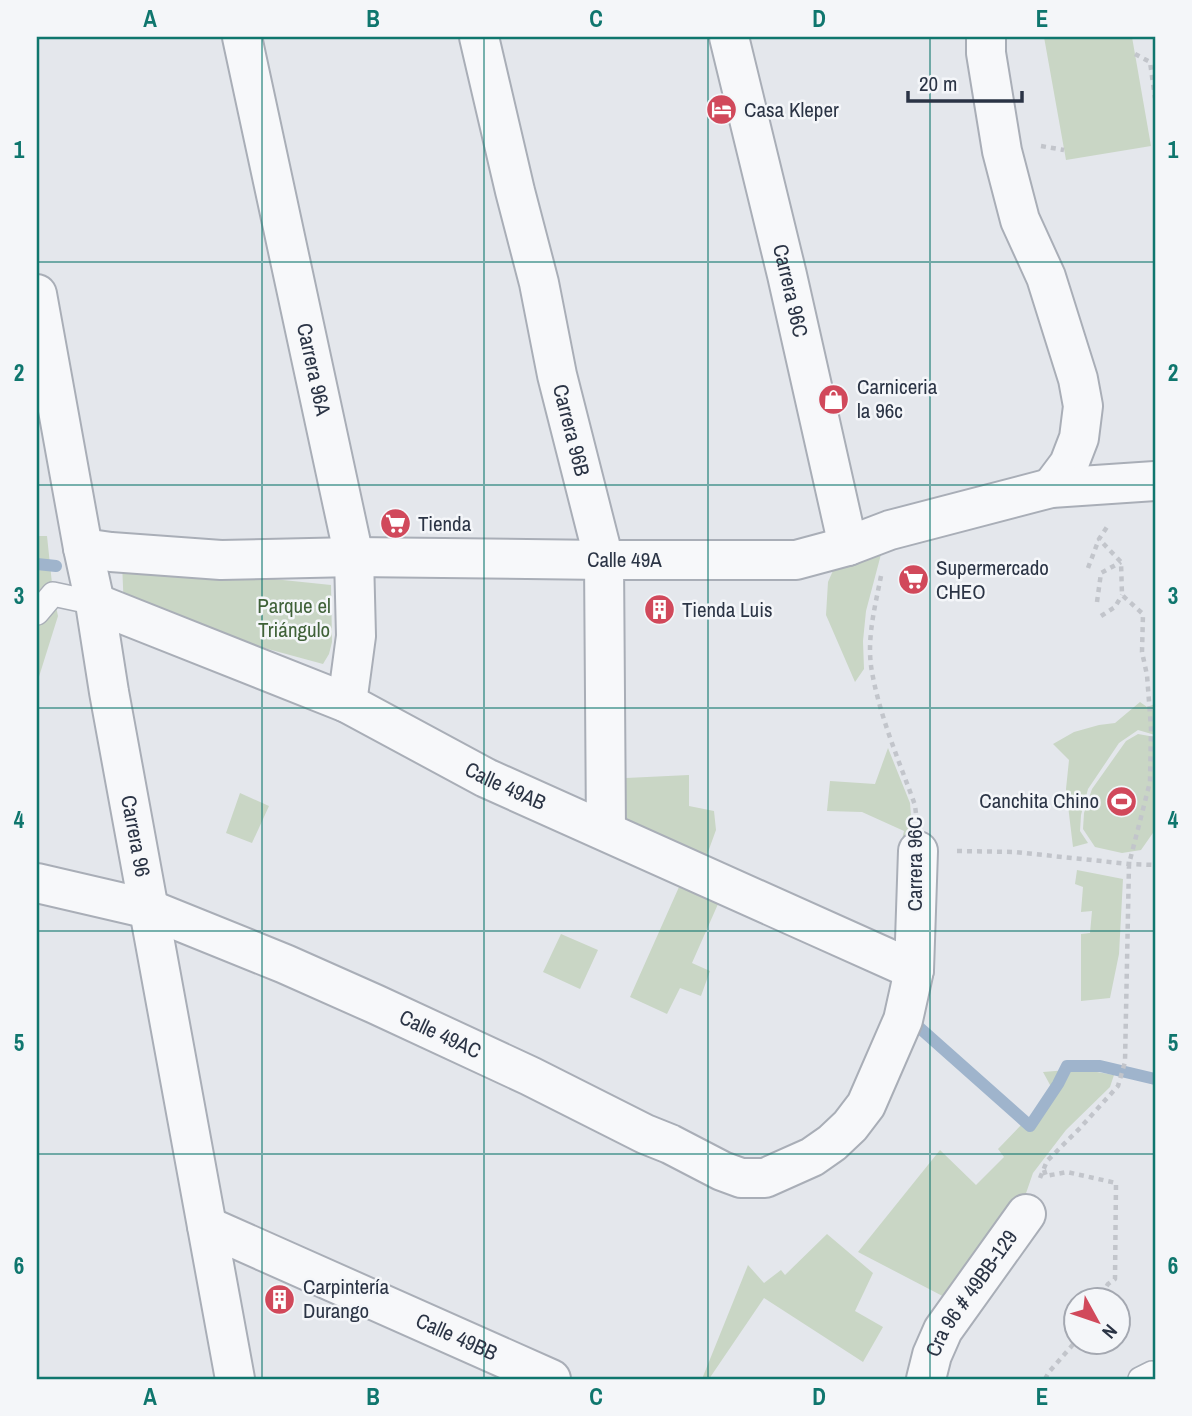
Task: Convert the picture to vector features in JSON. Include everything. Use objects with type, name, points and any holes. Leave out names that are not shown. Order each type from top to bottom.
[{"type":"street","name":"Carrera 96A","points":[[242,37],[354,557],[356,636],[347,703]]},
{"type":"street","name":"Carrera 96B","points":[[479,37],[539,283],[557,374],[604,560],[606,831]]},
{"type":"street","name":"Carrera 96C","points":[[729,37],[848,546]]},
{"type":"street","points":[[986,37],[986,53],[1002,151],[1020,220],[1046,277],[1078,379],[1083,406],[1079,438],[1069,464],[1051,488]]},
{"type":"street","name":"Carrera 96","points":[[37,294],[235,1379]]},
{"type":"street","name":"Calle 49A","points":[[83,548],[221,560],[354,557],[796,560],[848,546],[891,530],[1051,488],[1137,482]]},
{"type":"street","name":"Calle 49AB","points":[[95,603],[347,703],[486,778],[914,970]]},
{"type":"street","name":"Carrera 96C","points":[[832,1143],[866,1105],[903,1020],[914,970],[918,851]]},
{"type":"street","name":"Calle 49AC","points":[[37,883],[149,909],[285,964],[375,1003],[741,1178],[765,1178],[811,1157],[832,1143]]},
{"type":"street","name":"Cra 96 # 49BB-129","points":[[931,1371],[943,1330],[1026,1214]]},
{"type":"street","name":"Calle 49BB","points":[[207,1226],[511,1369],[551,1379]]},
{"type":"lane","points":[[37,614],[53,594],[95,603]]},
{"type":"path","points":[[1135,54],[1150,62],[1155,98]]},
{"type":"path","points":[[1088,568],[1099,539],[1137,482]]},
{"type":"path","name":"Carrera 96C","points":[[891,530],[871,625],[871,670],[882,712],[915,805],[918,851]]},
{"type":"path","points":[[1099,539],[1121,562],[1122,595],[1115,607],[1101,616]]},
{"type":"path","points":[[1097,602],[1101,573],[1121,562]]},
{"type":"path","points":[[1026,1214],[1047,1161],[1118,1086],[1125,1062],[1129,864],[1150,782],[1151,728],[1147,675],[1142,652],[1143,614],[1122,595]]},
{"type":"path","points":[[918,851],[1015,852],[1155,865]]},
{"type":"path","points":[[1044,1170],[1046,1176],[1067,1172],[1116,1183],[1115,1279],[1107,1286]]},
{"type":"path","points":[[1045,1379],[1062,1356]]},
{"type":"green space","points":[[1044,37],[1132,37],[1151,146],[1066,160]]},
{"type":"green space","points":[[37,536],[47,536],[58,616],[37,683]]},
{"type":"green space","points":[[884,543],[866,611],[864,669],[855,682],[826,615],[828,582],[835,566]]},
{"type":"green space","name":"Parque el Triángulo","points":[[122,563],[331,585],[332,642],[329,654],[323,664],[124,610]]},
{"type":"green space","points":[[1140,702],[1147,707],[1155,704],[1155,735],[1138,730],[1119,743],[1088,789],[1080,831],[1088,843],[1073,847],[1066,789],[1069,760],[1053,744],[1074,732],[1115,723]]},
{"type":"green space","name":"Canchita Chino","points":[[1138,734],[1155,737],[1155,830],[1141,850],[1122,853],[1095,847],[1083,829],[1084,813],[1092,789],[1126,741]]},
{"type":"green space","points":[[888,748],[910,803],[910,856],[899,852],[904,831],[862,812],[827,811],[830,781],[875,784]]},
{"type":"green space","points":[[689,775],[689,806],[714,811],[716,830],[704,863],[625,825],[626,778]]},
{"type":"green space","points":[[240,793],[269,806],[252,843],[226,833]]},
{"type":"green space","points":[[1077,870],[1123,879],[1119,954],[1110,998],[1081,1001],[1081,934],[1090,933],[1092,911],[1081,912],[1083,887],[1075,884]]},
{"type":"green space","points":[[679,887],[718,904],[692,963],[710,971],[701,996],[680,988],[667,1014],[630,997]]},
{"type":"green space","points":[[561,934],[598,950],[580,989],[543,972]]},
{"type":"green space","points":[[1080,1069],[1114,1075],[1110,1087],[1066,1130],[1033,1173],[1024,1199],[954,1302],[858,1252],[940,1150],[976,1185],[1004,1157],[998,1149],[1023,1123],[1038,1122],[1055,1094],[1043,1072]]},
{"type":"green space","points":[[827,1234],[873,1273],[855,1311],[883,1327],[863,1362],[764,1298],[709,1379],[702,1379],[748,1265],[764,1283],[781,1270],[785,1275]]},
{"type":"waterway","points":[[37,564],[56,566]]},
{"type":"waterway","points":[[913,1022],[1030,1126],[1067,1066],[1100,1066],[1155,1079]]},
{"type":"place","name":"Casa Kleper","points":[[721,110]]},
{"type":"place","name":"Carniceria la 96c","points":[[834,399]]},
{"type":"place","name":"Tienda","points":[[395,524]]},
{"type":"place","name":"Supermercado CHEO","points":[[913,580]]},
{"type":"place","name":"Tienda Luis","points":[[659,610]]},
{"type":"place","name":"Canchita Chino","points":[[1122,801]]},
{"type":"place","name":"Carpintería Durango","points":[[280,1299]]}]
